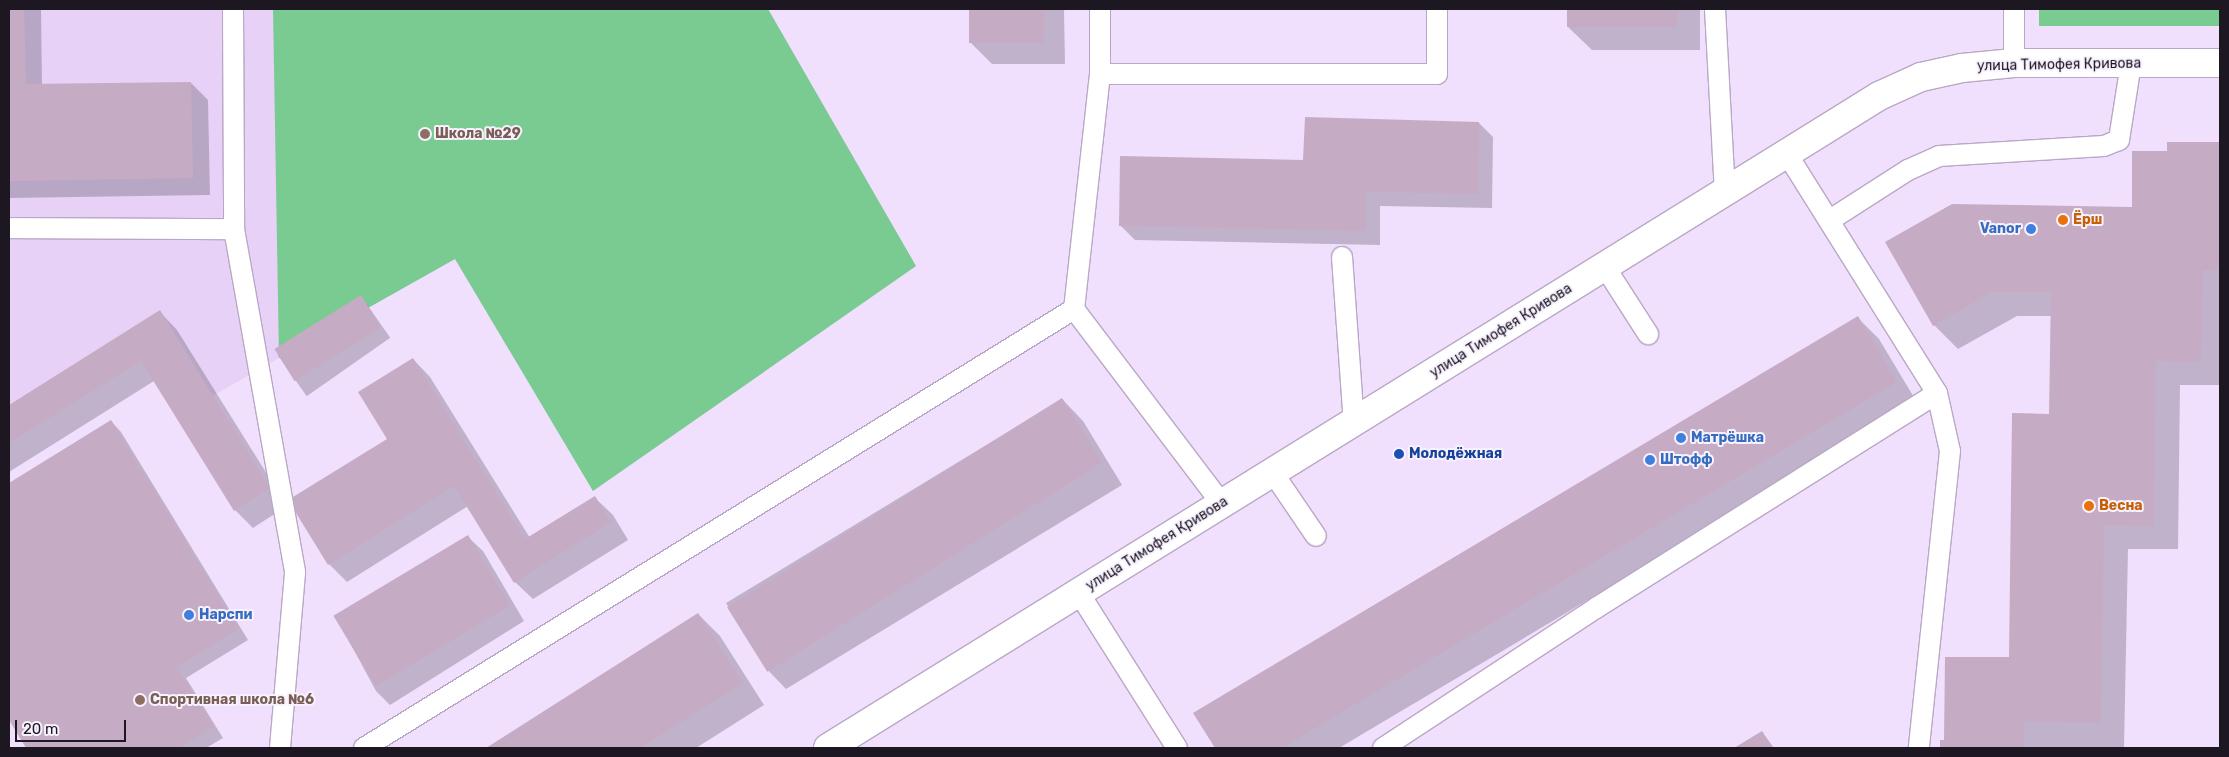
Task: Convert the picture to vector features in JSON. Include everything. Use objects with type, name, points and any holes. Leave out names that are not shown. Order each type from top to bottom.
[{"type":"street","name":"улица Тимофея Кривова","points":[[828,748],[1879,96],[1921,77],[1962,68],[2014,63],[2220,63]]},
{"type":"lane","points":[[233,9],[234,229],[295,572],[280,748]]},
{"type":"lane","points":[[1100,9],[1100,74],[1074,309],[1222,504]]},
{"type":"lane","points":[[1100,74],[1437,74],[1437,9]]},
{"type":"lane","points":[[1715,9],[1725,192]]},
{"type":"lane","points":[[2014,9],[2014,63]]},
{"type":"lane","points":[[1830,220],[1908,170],[1939,156],[2104,146],[2119,140],[2131,63]]},
{"type":"lane","points":[[1787,154],[1937,393],[1950,451],[1920,748]]},
{"type":"lane","points":[[9,228],[234,229]]},
{"type":"lane","points":[[1342,257],[1354,423]]},
{"type":"lane","points":[[1605,267],[1648,334]]},
{"type":"lane","points":[[364,748],[1074,309]]},
{"type":"lane","points":[[1383,748],[1596,608],[1937,393]]},
{"type":"lane","points":[[1273,473],[1316,536]]},
{"type":"lane","points":[[1079,593],[1177,748]]},
{"type":"shaded area","name":"Школа №29","points":[[9,9],[768,9],[916,266],[593,491],[455,259],[212,396],[160,311],[9,405]]},
{"type":"green space","name":"Школа №29","points":[[273,9],[768,9],[916,266],[593,491],[455,259],[279,358]]},
{"type":"green space","points":[[2039,9],[2220,9],[2220,26],[2039,26]]},
{"type":"building","points":[[9,9],[24,9],[26,84],[191,82],[193,178],[9,181]]},
{"type":"building","points":[[969,9],[1044,9],[1044,43],[969,43]]},
{"type":"building","points":[[1567,9],[1677,9],[1677,27],[1567,27]]},
{"type":"building","points":[[1305,117],[1479,122],[1478,194],[1366,192],[1366,231],[1119,226],[1120,156],[1303,160]]},
{"type":"building","points":[[2167,142],[2220,142],[2220,270],[2203,270],[2201,362],[2156,361],[2154,526],[2104,525],[2101,723],[2024,722],[2024,748],[1940,748],[1940,740],[1944,740],[1945,657],[2009,657],[2012,413],[2049,414],[2051,292],[1992,292],[1933,326],[1885,242],[1952,204],[2132,207],[2132,151],[2167,151]]},
{"type":"building","points":[[361,295],[381,327],[295,381],[274,349]]},
{"type":"building","points":[[160,310],[270,488],[234,511],[141,361],[9,443],[9,405]]},
{"type":"building","points":[[1858,316],[1897,382],[1282,748],[1215,748],[1193,713]]},
{"type":"building","points":[[413,358],[525,539],[595,496],[611,522],[514,583],[454,486],[328,565],[288,500],[387,439],[358,392]]},
{"type":"building","points":[[1062,398],[1102,462],[767,672],[727,607]]},
{"type":"building","points":[[111,420],[239,629],[177,667],[214,727],[179,748],[26,748],[9,720],[9,483]]},
{"type":"building","points":[[468,535],[510,605],[376,686],[333,616]]},
{"type":"building","points":[[698,613],[743,683],[640,748],[486,748]]},
{"type":"building","points":[[1762,731],[1773,748],[1734,748]]},
{"type":"place","name":"Школа №29","points":[[425,134]]},
{"type":"place","name":"Ёрш","points":[[2063,220]]},
{"type":"place","name":"Vanor","points":[[2031,229]]},
{"type":"place","name":"Матрёшка","points":[[1681,438]]},
{"type":"place","name":"Молодёжная","points":[[1399,454]]},
{"type":"place","name":"Штофф","points":[[1650,460]]},
{"type":"place","name":"Весна","points":[[2089,506]]},
{"type":"place","name":"Нарспи","points":[[189,615]]},
{"type":"place","name":"Спортивная школа №6","points":[[140,700]]}]
